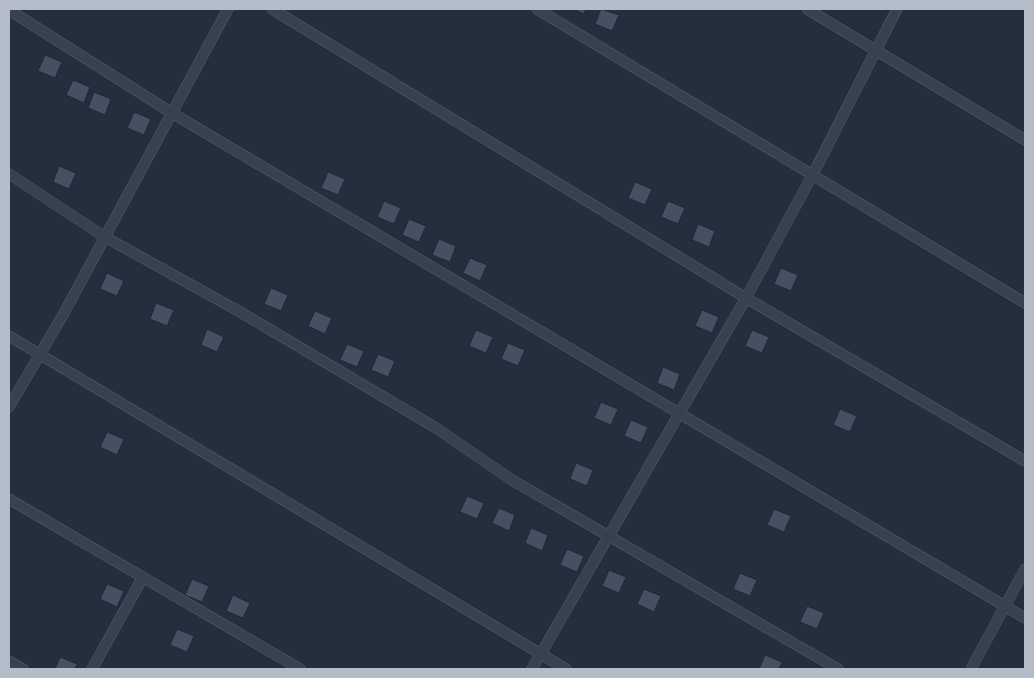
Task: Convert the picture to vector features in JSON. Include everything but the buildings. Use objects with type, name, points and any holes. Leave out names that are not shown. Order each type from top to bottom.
[{"type":"street","points":[[9,408],[228,9]]},
{"type":"street","points":[[272,9],[746,298],[1025,461]]},
{"type":"street","points":[[537,9],[1025,303]]},
{"type":"street","points":[[807,9],[1025,140]]},
{"type":"street","points":[[532,669],[746,298],[813,174],[897,9]]},
{"type":"street","points":[[9,10],[172,113],[679,415],[1025,618]]},
{"type":"street","points":[[9,174],[104,237],[250,318],[436,428],[512,480],[838,669]]},
{"type":"street","points":[[9,336],[566,669]]},
{"type":"street","points":[[9,498],[300,669]]},
{"type":"street","points":[[970,669],[1025,569]]},
{"type":"street","points":[[92,669],[143,577]]},
{"type":"street","points":[[9,661],[23,669]]}]
